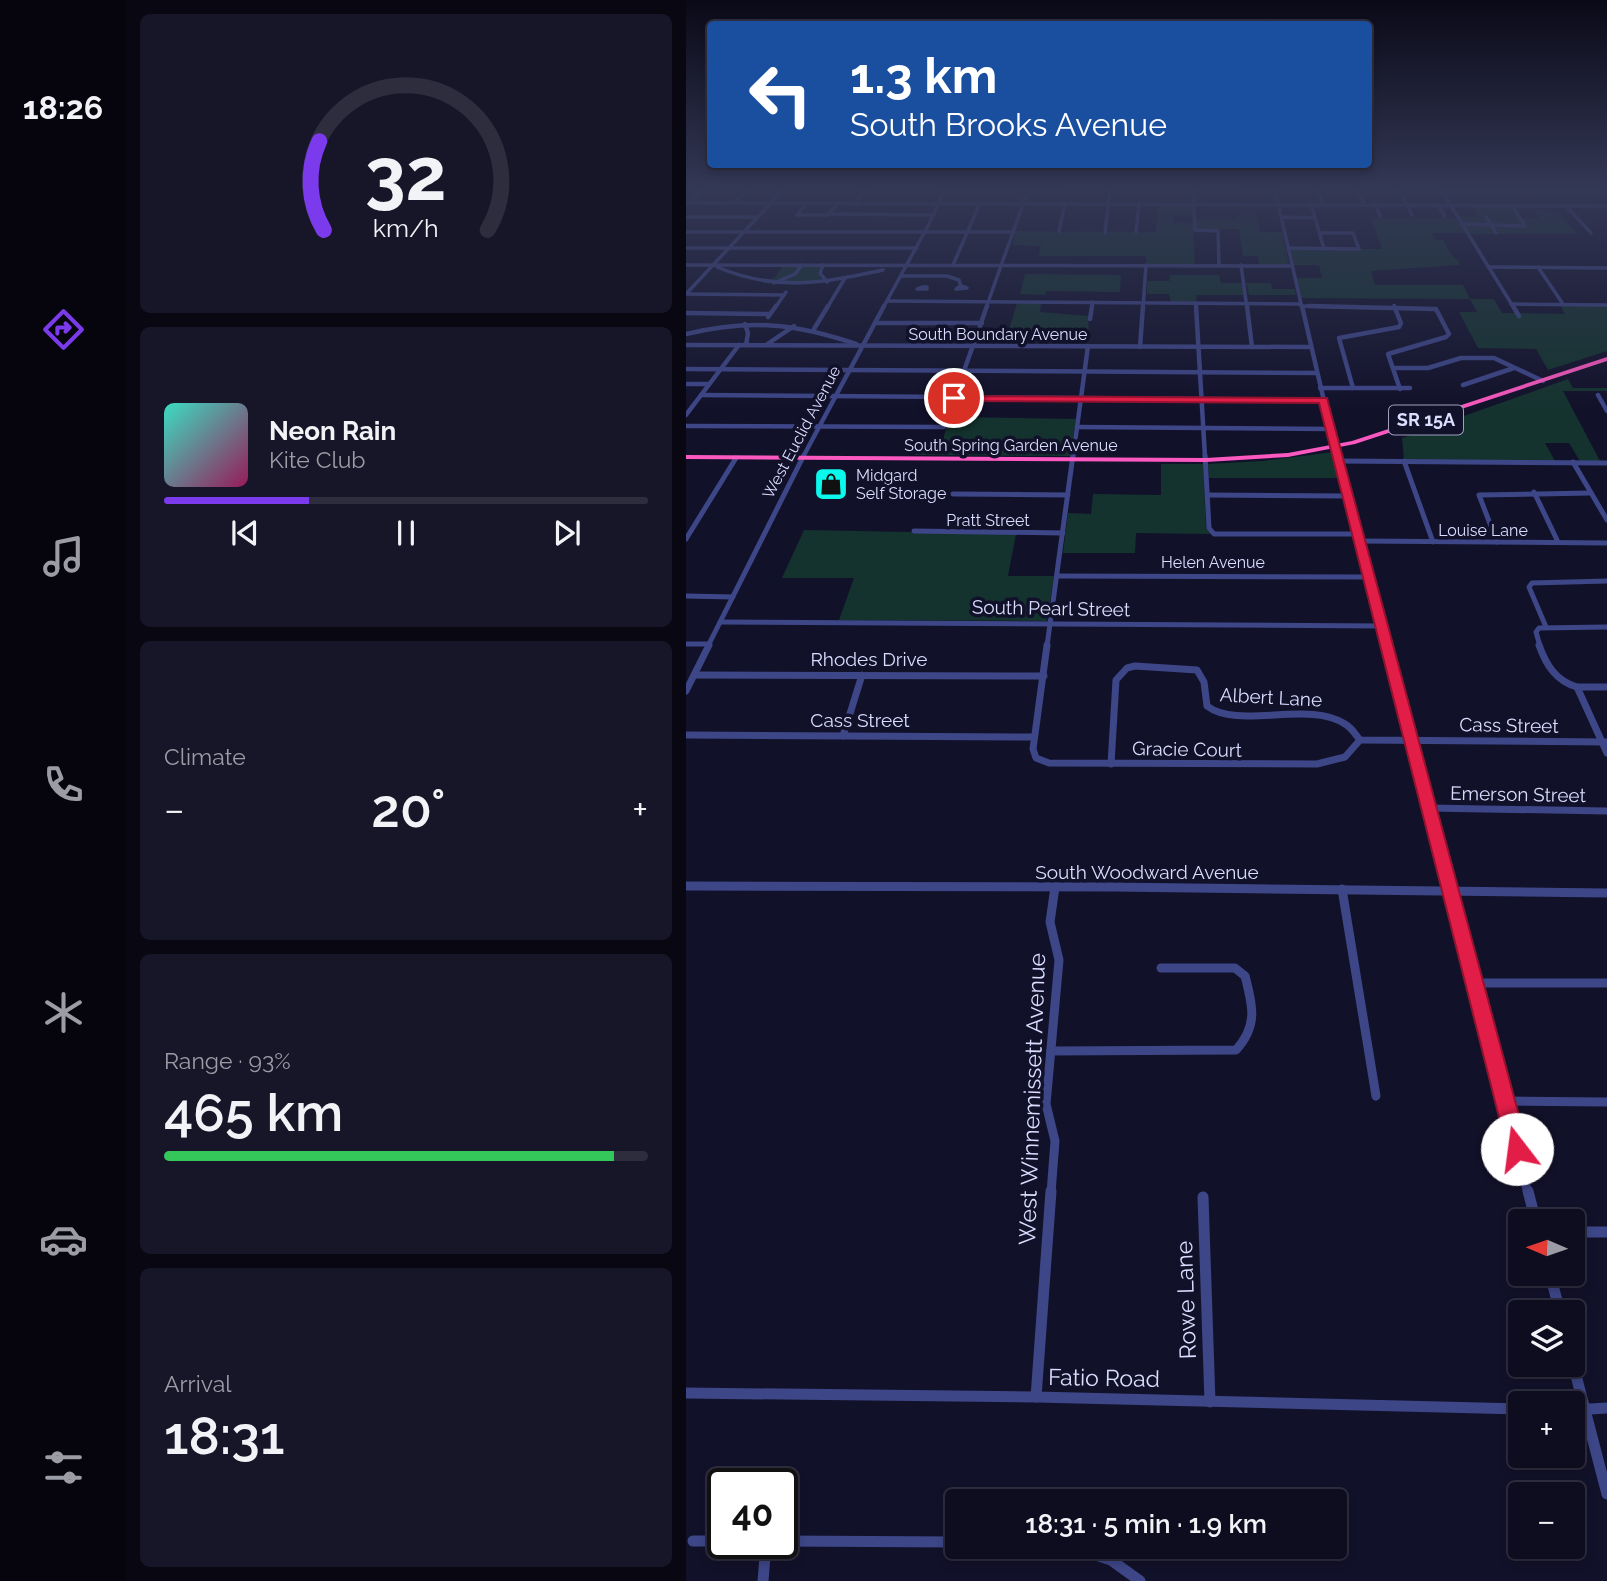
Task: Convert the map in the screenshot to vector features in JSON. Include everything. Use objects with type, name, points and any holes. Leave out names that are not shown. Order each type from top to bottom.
[{"type":"highway","name":"SR 15A","points":[[1335,447],[1393,432],[1607,359]]},
{"type":"highway","name":"South Spring Garden Avenue","points":[[686,457],[1206,460],[1272,456],[1335,447]]},
{"type":"street","points":[[1486,264],[1519,316]]},
{"type":"street","points":[[686,265],[1291,265],[1338,461],[1533,1209]]},
{"type":"street","points":[[713,265],[766,285],[791,286],[827,282],[883,270]]},
{"type":"street","points":[[686,294],[713,265]]},
{"type":"street","points":[[729,273],[751,265]]},
{"type":"street","points":[[766,285],[795,274],[802,265]]},
{"type":"street","points":[[823,265],[820,272],[827,282]]},
{"type":"street","name":"West Euclid Avenue","points":[[686,691],[802,458],[907,265]]},
{"type":"street","points":[[686,426],[944,427],[1003,265]]},
{"type":"street","points":[[1140,346],[1146,265]]},
{"type":"street","points":[[1241,265],[1252,347]]},
{"type":"street","points":[[1488,267],[1607,268]]},
{"type":"street","points":[[1538,267],[1563,304]]},
{"type":"street","points":[[901,275],[955,277],[961,286]]},
{"type":"street","points":[[920,287],[925,275]]},
{"type":"street","points":[[814,329],[845,278]]},
{"type":"street","points":[[686,283],[696,283]]},
{"type":"street","points":[[764,323],[791,286]]},
{"type":"street","points":[[686,294],[784,295]]},
{"type":"street","points":[[887,301],[1432,307],[1436,309],[1449,334],[1388,354],[1400,388]]},
{"type":"street","points":[[1090,319],[1093,302]]},
{"type":"street","points":[[1196,303],[1209,528],[1214,534],[1358,538]]},
{"type":"street","points":[[1511,304],[1607,305]]},
{"type":"street","points":[[1353,306],[1354,314]]},
{"type":"street","points":[[1353,388],[1339,338],[1399,327],[1401,323],[1394,306]]},
{"type":"street","points":[[686,313],[770,314]]},
{"type":"street","points":[[686,334],[745,324],[772,323],[814,329],[862,346]]},
{"type":"street","points":[[875,323],[982,323]]},
{"type":"street","points":[[745,324],[748,333],[746,345]]},
{"type":"street","points":[[766,345],[796,325]]},
{"type":"street","name":"South Boundary Avenue","points":[[686,345],[1310,347]]},
{"type":"street","points":[[686,415],[739,345]]},
{"type":"street","points":[[1034,737],[1088,346]]},
{"type":"street","points":[[1394,368],[1428,368],[1461,358],[1494,358],[1542,381]]},
{"type":"street","points":[[1463,385],[1514,368]]},
{"type":"street","points":[[686,369],[1317,373]]},
{"type":"street","points":[[686,384],[709,384]]},
{"type":"street","points":[[1320,388],[1409,388]]},
{"type":"street","points":[[1598,395],[1607,411]]},
{"type":"street","points":[[701,396],[1323,400]]},
{"type":"street","points":[[1077,427],[1331,429]]},
{"type":"street","points":[[686,539],[737,457]]},
{"type":"street","points":[[1338,461],[1607,463]]},
{"type":"street","points":[[1404,461],[1433,542]]},
{"type":"street","points":[[1573,462],[1607,520]]},
{"type":"street","points":[[1497,542],[1479,495],[1490,492],[1591,493]]},
{"type":"street","points":[[1534,492],[1558,542]]},
{"type":"street","points":[[953,494],[1068,495]]},
{"type":"street","points":[[1208,495],[1347,496]]},
{"type":"street","name":"Pratt Street","points":[[914,531],[1063,533]]},
{"type":"street","name":"Louise Lane","points":[[1358,538],[1433,542],[1607,542]]},
{"type":"street","name":"Helen Avenue","points":[[1057,576],[1368,577]]},
{"type":"street","points":[[1546,627],[1529,587],[1532,583],[1607,581]]},
{"type":"street","points":[[686,596],[733,597]]},
{"type":"street","name":"South Pearl Street","points":[[720,622],[1382,626]]},
{"type":"street","points":[[1607,627],[1546,627],[1539,628],[1537,636],[1553,675],[1566,685],[1607,687]]},
{"type":"street","points":[[686,644],[709,644]]},
{"type":"street","name":"Albert Lane","points":[[1111,764],[1116,680],[1126,668],[1135,666],[1197,670],[1203,679],[1204,701],[1211,711],[1223,714],[1324,715],[1346,724],[1360,740]]},
{"type":"street","name":"Rhodes Drive","points":[[695,674],[1044,676]]},
{"type":"street","points":[[843,736],[862,675]]},
{"type":"street","points":[[1577,687],[1604,742],[1607,754]]},
{"type":"street","name":"Cass Street","points":[[686,735],[1034,737]]},
{"type":"street","name":"Gracie Court","points":[[1034,737],[1033,749],[1037,758],[1049,763],[1111,764],[1309,765],[1337,761],[1351,754],[1360,740]]},
{"type":"street","points":[[1360,740],[1410,740]]},
{"type":"street","name":"Cass Street","points":[[1410,740],[1604,742]]},
{"type":"street","name":"Emerson Street","points":[[1429,808],[1607,811]]},
{"type":"street","name":"South Woodward Avenue","points":[[686,886],[1607,893]]},
{"type":"street","name":"West Winnemissett Avenue","points":[[1036,1398],[1055,1141],[1046,1104],[1059,960],[1050,922],[1055,887]]},
{"type":"street","points":[[1342,889],[1376,1096]]},
{"type":"street","points":[[1051,1051],[1236,1051],[1252,1026],[1245,976],[1235,968],[1161,968]]},
{"type":"street","points":[[1474,983],[1607,983]]},
{"type":"street","points":[[1505,1101],[1607,1102]]},
{"type":"street","name":"Rowe Lane","points":[[1203,1197],[1210,1402]]},
{"type":"street","points":[[1586,1232],[1607,1232]]},
{"type":"street","name":"Fatio Road","points":[[686,1393],[1508,1409]]},
{"type":"street","points":[[1585,1410],[1607,1408]]},
{"type":"street","points":[[1585,1428],[1607,1494]]},
{"type":"street","points":[[694,1541],[707,1541]]},
{"type":"street","points":[[798,1541],[945,1542]]},
{"type":"street","points":[[763,1581],[765,1559]]},
{"type":"street","points":[[1108,1559],[1140,1581]]},
{"type":"green space","points":[[1147,264],[1195,265],[1147,265]]},
{"type":"green space","points":[[1259,264],[1289,265],[1259,265]]},
{"type":"green space","points":[[1459,264],[1371,271],[1375,285],[1463,285],[1470,299],[1301,298],[1296,278],[1322,278],[1319,265],[1293,265]]},
{"type":"green space","points":[[784,265],[820,265],[818,273],[823,281],[796,285],[762,283],[774,278]]},
{"type":"green space","points":[[1025,274],[1121,275],[1120,292],[1046,291],[1045,295],[1020,294]]},
{"type":"green space","points":[[1170,275],[1219,275],[1221,283],[1243,283],[1245,295],[1197,295],[1196,302],[1171,302],[1169,294],[1147,294],[1147,281],[1170,281]]},
{"type":"green space","points":[[1246,283],[1271,283],[1272,289],[1295,289],[1296,295],[1249,295]]},
{"type":"green space","points":[[1470,299],[1494,299],[1502,313],[1514,313],[1518,317],[1518,313],[1565,314],[1560,305],[1607,305],[1607,351],[1548,370],[1536,349],[1478,348],[1459,312],[1477,312]]},
{"type":"green space","points":[[1017,303],[1041,303],[1040,312],[1088,316],[1089,336],[1007,336]]},
{"type":"green space","points":[[1568,379],[1573,388],[1607,388],[1607,391],[1563,391],[1600,461],[1580,461],[1569,443],[1545,443],[1555,461],[1404,460],[1402,438]]},
{"type":"green space","points":[[950,417],[1076,419],[1070,456],[915,455],[920,442],[942,442]]},
{"type":"green space","points":[[1334,452],[1340,478],[1209,478],[1208,464],[1263,461]]},
{"type":"green space","points":[[1161,464],[1203,464],[1206,528],[1211,534],[1136,533],[1135,553],[1063,553],[1068,513],[1091,514],[1093,494],[1161,495]]},
{"type":"green space","points":[[804,530],[1016,534],[1008,576],[1054,576],[1047,621],[839,620],[854,578],[782,578]]},
{"type":"place","name":"Midgard Self Storage","points":[[831,484]]},
{"type":"route","points":[[954,398],[1323,400],[1517,1149]]}]
